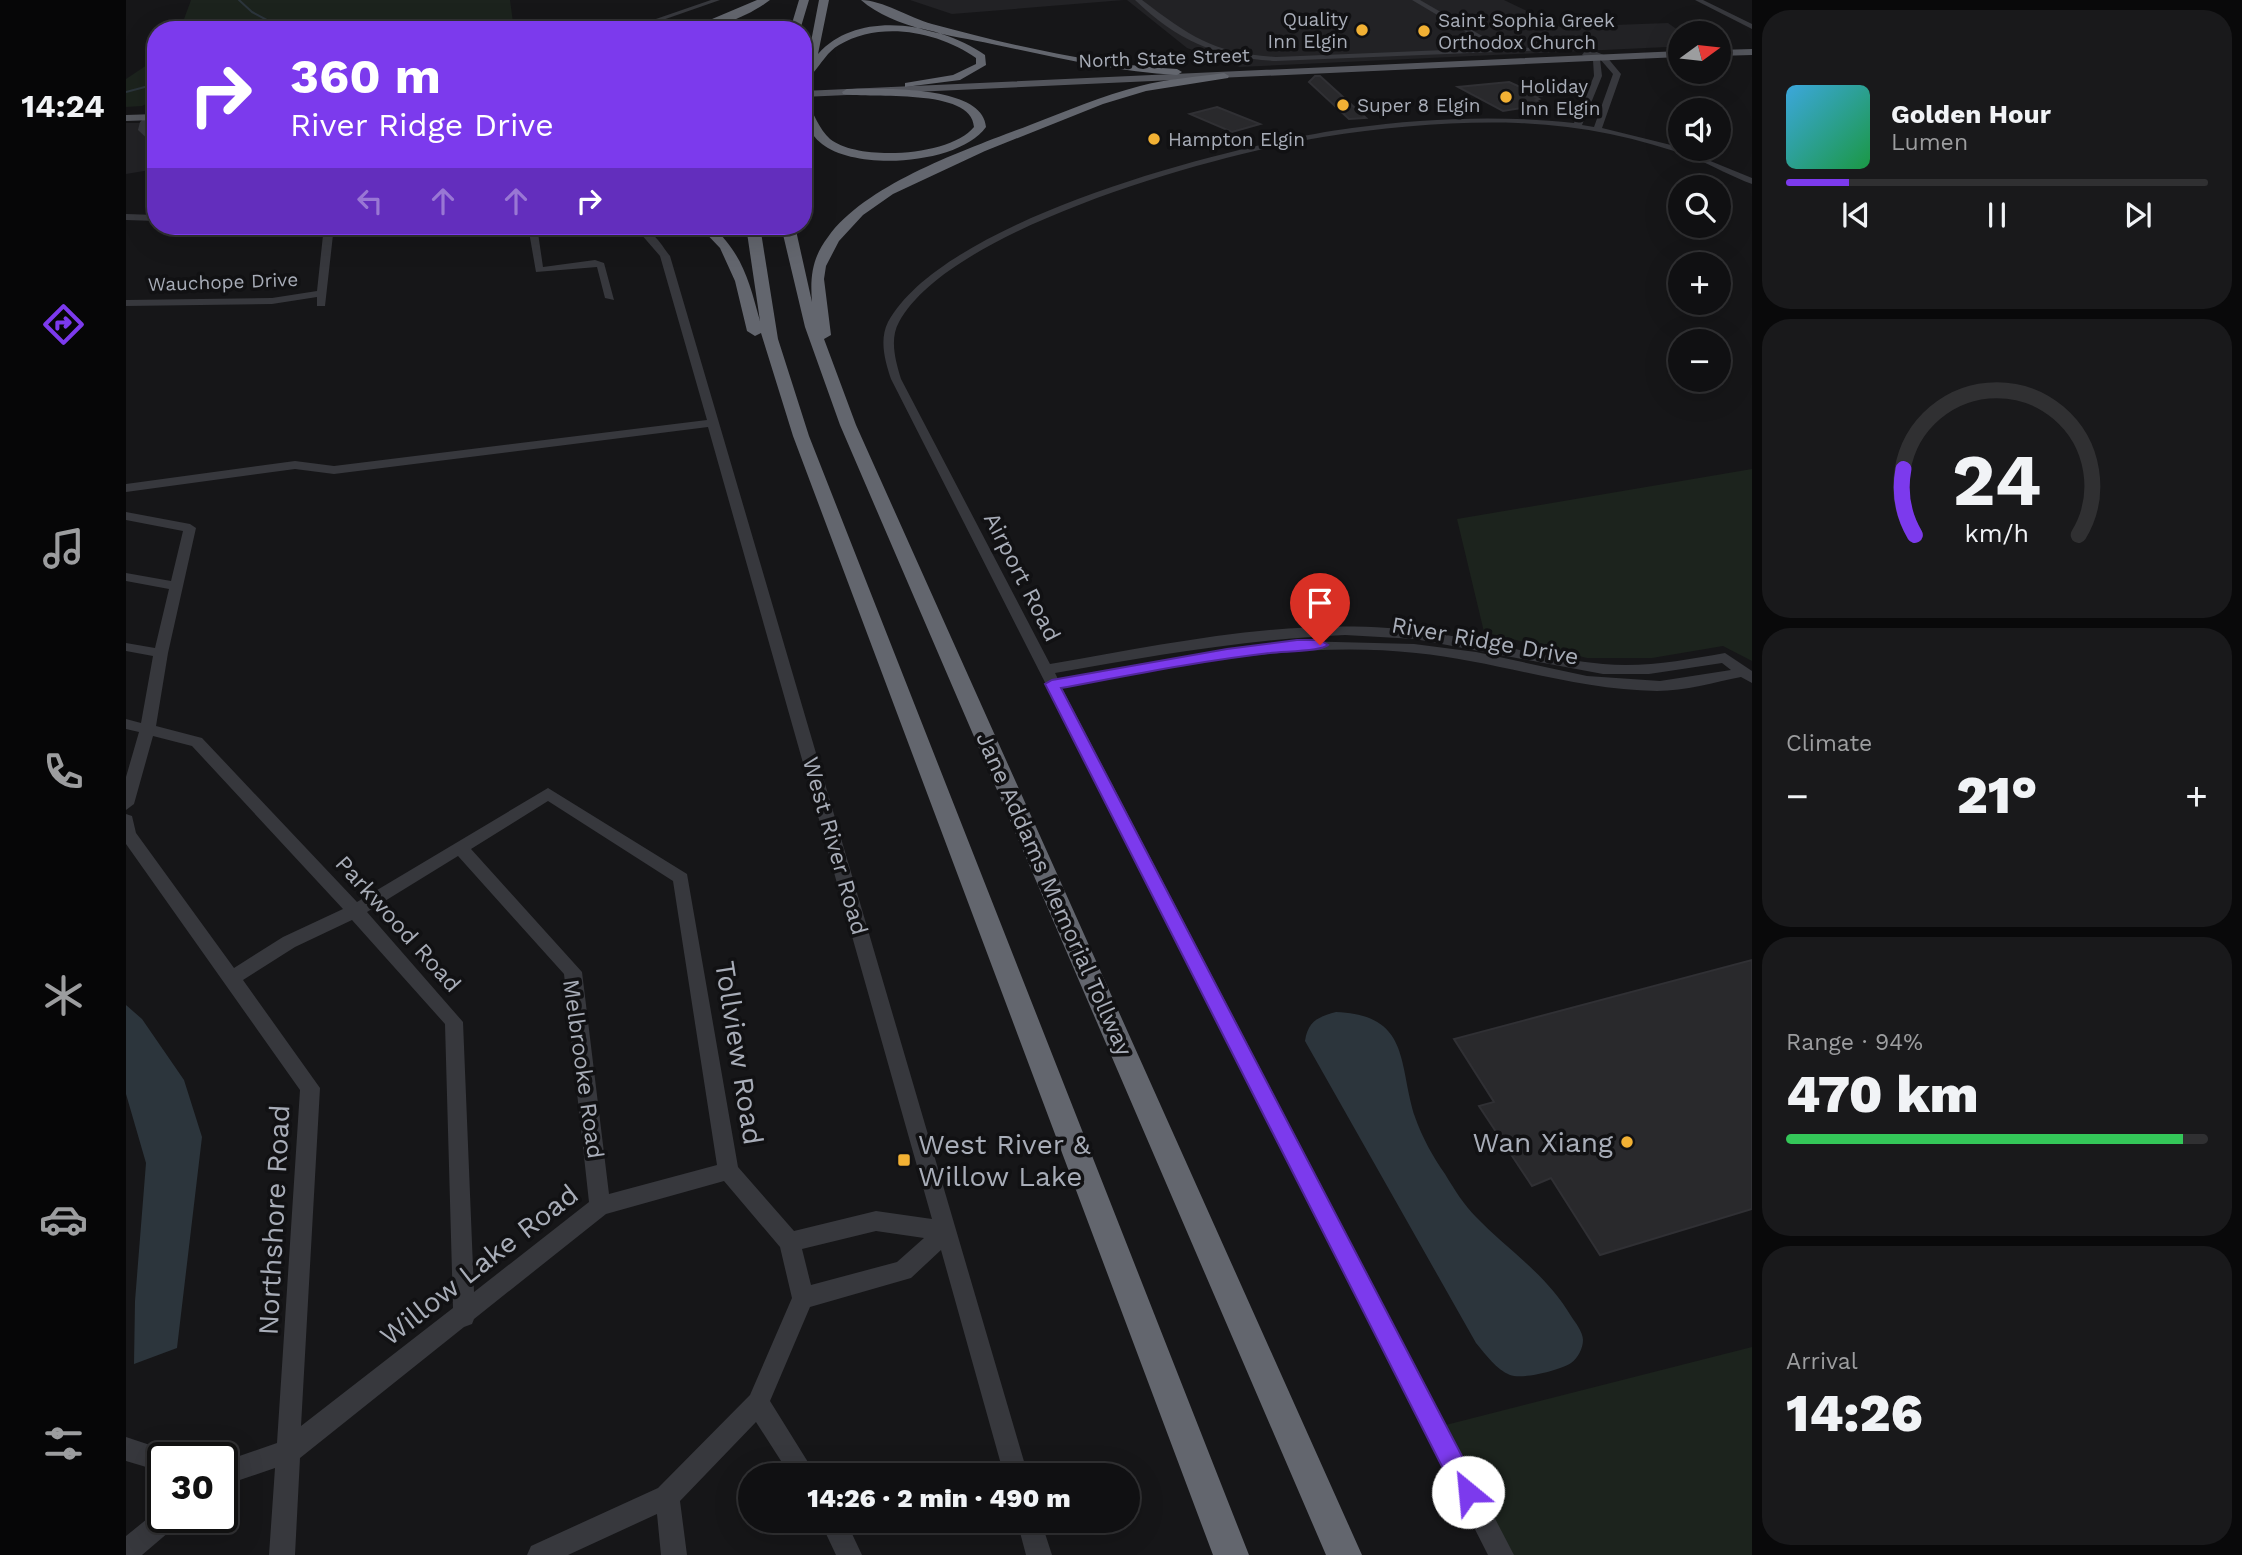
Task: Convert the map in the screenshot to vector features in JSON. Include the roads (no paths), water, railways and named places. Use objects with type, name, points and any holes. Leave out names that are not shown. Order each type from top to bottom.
[{"type":"highway","points":[[720,21],[765,0]]},
{"type":"highway","points":[[798,21],[804,0]]},
{"type":"highway","points":[[812,57],[824,0]]},
{"type":"highway","points":[[866,0],[903,18],[1092,64],[1149,71],[1225,74]]},
{"type":"highway","points":[[812,68],[834,44],[874,31],[909,30],[944,35],[959,41],[981,57],[981,65],[956,78],[891,86]]},
{"type":"highway","points":[[821,356],[823,339],[817,279],[819,266],[833,239],[858,212],[888,191],[1043,122],[1144,88],[1225,74]]},
{"type":"highway","points":[[812,120],[822,138],[830,144],[844,150],[881,156],[947,149],[970,139],[980,127],[978,116],[971,108],[946,99],[920,94],[847,92]]},
{"type":"highway","points":[[714,235],[726,246],[742,281],[770,380],[800,436]]},
{"type":"highway","points":[[754,235],[770,339],[800,436],[1231,1555]]},
{"type":"highway","name":"Jane Addams Memorial Tollway","points":[[790,235],[801,295],[848,425],[1343,1555]]},
{"type":"main road","points":[[1731,53],[1752,52]]},
{"type":"main road","points":[[1599,58],[1668,55]]},
{"type":"main road","name":"North State Street","points":[[812,91],[847,92],[1599,58]]},
{"type":"main road","name":"North State Street","points":[[812,91],[1599,58]]},
{"type":"main road","points":[[1564,61],[1598,71]]},
{"type":"main road","points":[[126,116],[147,114]]},
{"type":"street","points":[[654,21],[718,0]]},
{"type":"street","points":[[1138,0],[1199,45],[1241,57],[1276,59],[1564,48],[1581,51],[1599,58],[1617,74],[1597,130]]},
{"type":"street","points":[[1416,0],[1502,50]]},
{"type":"street","points":[[1698,0],[1752,27]]},
{"type":"street","points":[[1577,127],[1598,71],[1599,58]]},
{"type":"street","name":"Airport Road","points":[[1501,1555],[896,379],[888,353],[888,338],[892,323],[912,294],[970,253],[1043,216],[1132,184],[1257,147],[1346,132],[1520,121],[1597,130],[1657,143],[1723,166],[1752,181]]},
{"type":"street","points":[[126,217],[147,218]]},
{"type":"street","name":"Wauchope Drive","points":[[126,303],[322,298],[328,235]]},
{"type":"street","points":[[534,235],[540,270],[595,263],[601,265],[610,299]]},
{"type":"street","name":"West River Road","points":[[649,235],[665,256],[1013,1463]]},
{"type":"street","points":[[126,488],[295,465],[334,470],[713,423]]},
{"type":"street","points":[[126,516],[190,528],[161,653],[148,728],[126,804]]},
{"type":"street","points":[[126,577],[176,586]]},
{"type":"street","name":"River Ridge Drive","points":[[1049,677],[1297,645],[1395,639],[1456,641],[1605,669],[1667,667],[1725,658],[1748,675]]},
{"type":"street","name":"River Ridge Drive","points":[[1395,639],[1587,681],[1660,685],[1748,675]]},
{"type":"street","points":[[126,647],[161,653]]},
{"type":"street","name":"Parkwood Road","points":[[126,724],[197,742],[355,911],[454,1023],[464,1316]]},
{"type":"street","name":"Tollview Road","points":[[460,848],[548,794],[681,878],[728,1171],[790,1242],[803,1298]]},
{"type":"street","name":"Northshore Road","points":[[126,820],[128,834],[310,1088],[282,1555]]},
{"type":"street","points":[[231,979],[289,942],[355,911],[460,848]]},
{"type":"street","name":"Melbrooke Road","points":[[460,848],[573,972],[600,1206]]},
{"type":"street","name":"Willow Lake Road","points":[[238,1469],[289,1451],[464,1316],[600,1206],[728,1171]]},
{"type":"street","points":[[790,1242],[876,1221],[946,1231]]},
{"type":"street","points":[[540,1555],[667,1497],[758,1403],[803,1298],[903,1270],[946,1231]]},
{"type":"street","points":[[758,1403],[796,1463]]},
{"type":"street","points":[[126,1450],[147,1456]]},
{"type":"street","points":[[667,1497],[674,1555]]},
{"type":"street","points":[[126,1552],[148,1533]]},
{"type":"street","points":[[840,1533],[849,1555]]},
{"type":"street","points":[[1033,1533],[1039,1555]]},
{"type":"waterway","points":[[239,0],[252,12],[269,21]]},
{"type":"waterway","points":[[126,92],[147,86]]},
{"type":"place","name":"Quality Inn Elgin","points":[[1362,30]]},
{"type":"place","name":"Saint Sophia Greek Orthodox Church","points":[[1424,31]]},
{"type":"place","name":"Holiday Inn Elgin","points":[[1506,97]]},
{"type":"place","name":"Super 8 Elgin","points":[[1343,105]]},
{"type":"place","name":"Hampton Elgin","points":[[1154,139]]},
{"type":"place","name":"Wan Xiang","points":[[1627,1142]]},
{"type":"place","name":"West River & Willow Lake","points":[[904,1160]]}]
